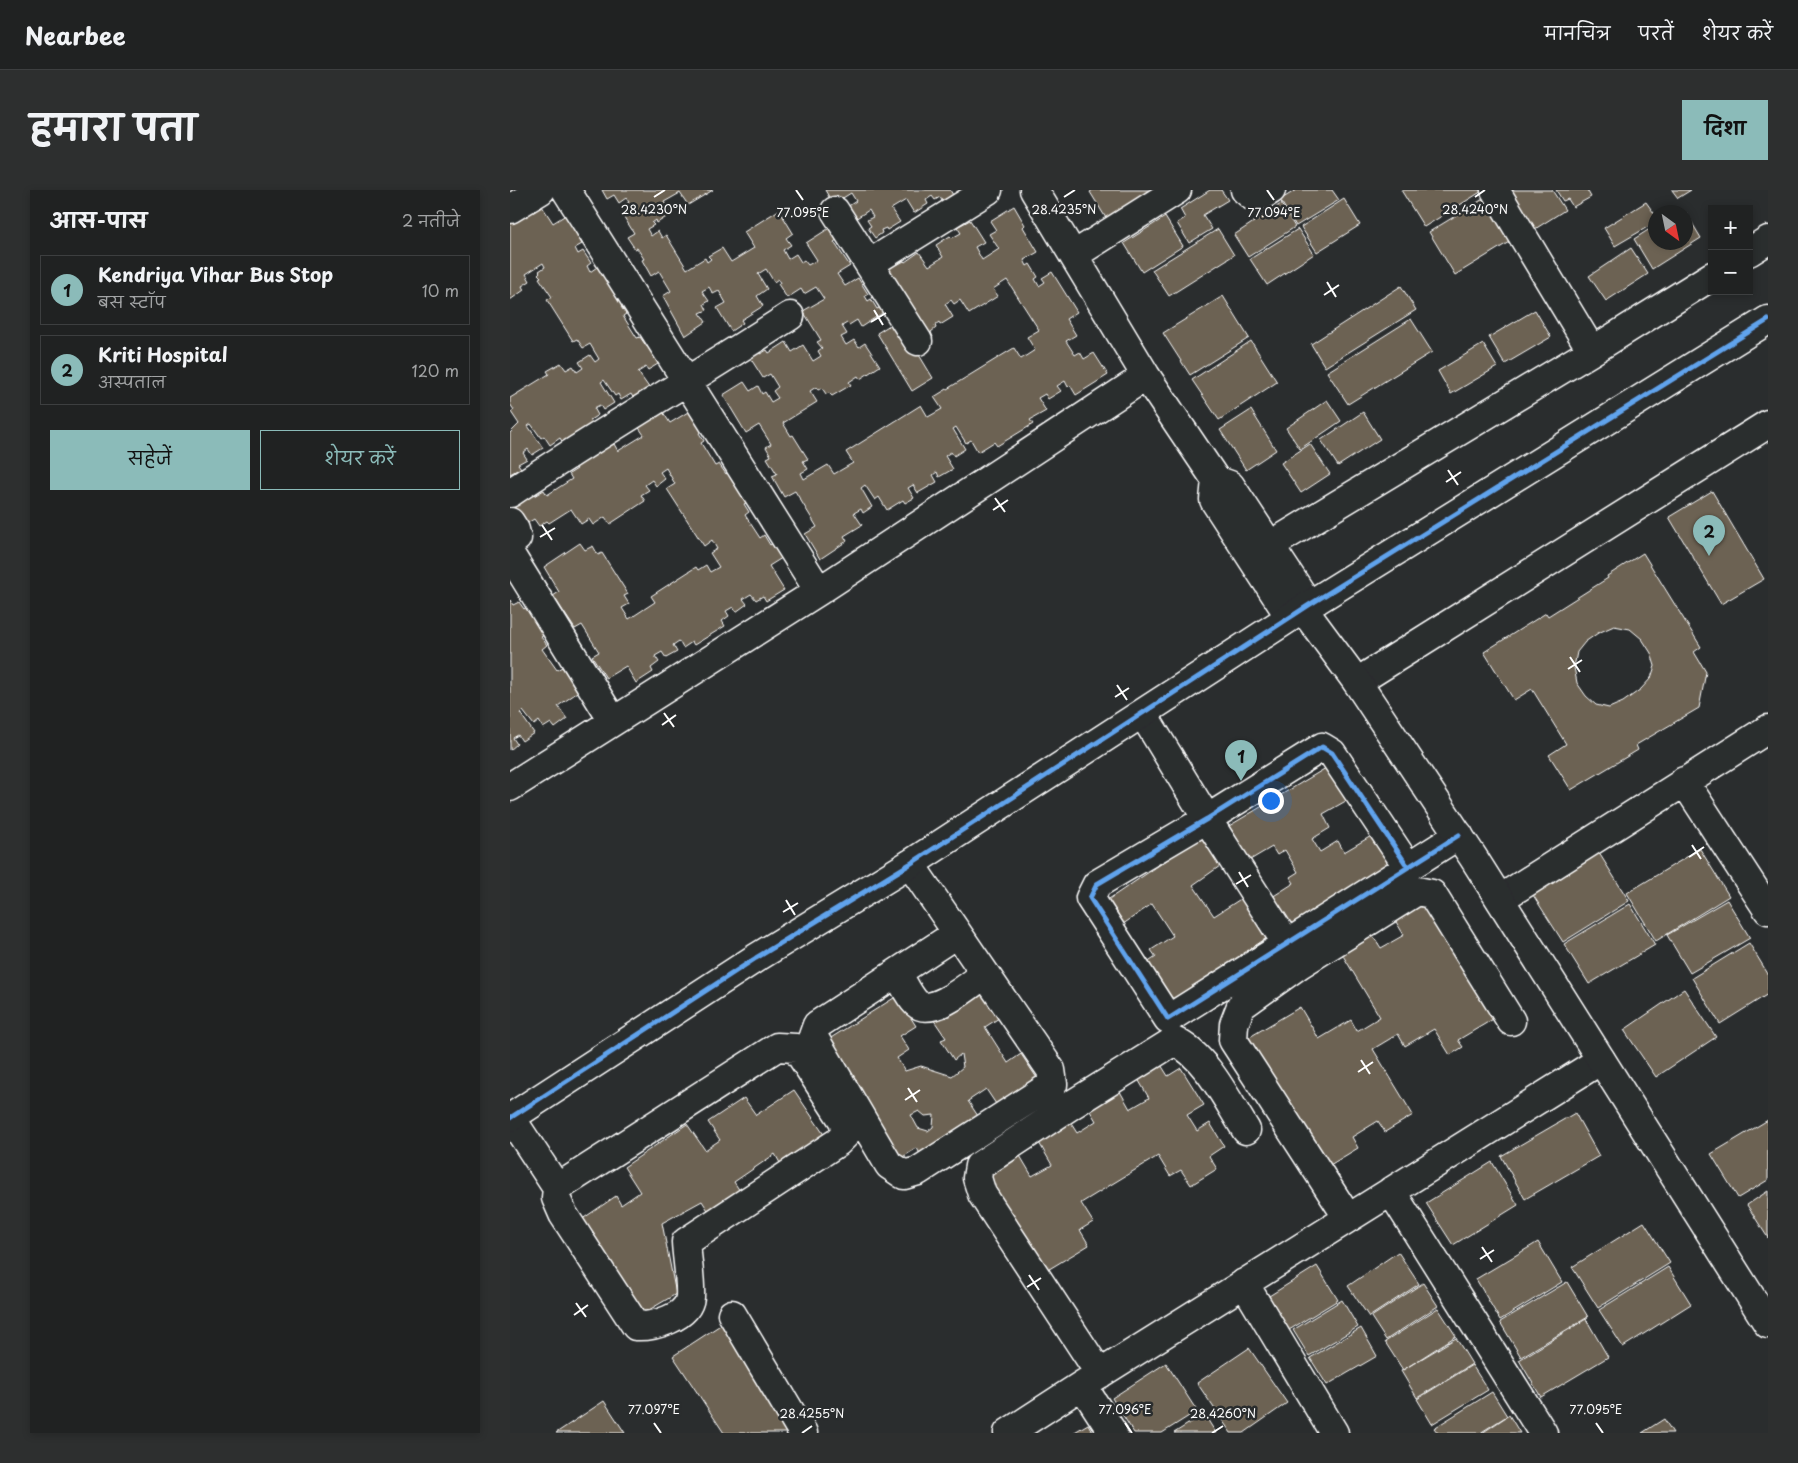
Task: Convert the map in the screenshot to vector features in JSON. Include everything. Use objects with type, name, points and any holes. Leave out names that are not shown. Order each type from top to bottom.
[{"type":"street","points":[[510,210],[541,190]]},
{"type":"street","points":[[566,190],[819,591]]},
{"type":"street","points":[[869,264],[988,190]]},
{"type":"street","points":[[1034,190],[1146,376],[1216,480],[1230,485],[1269,546],[1300,610]]},
{"type":"street","points":[[1074,255],[1177,190]]},
{"type":"street","points":[[1245,190],[1252,196],[1263,195],[1271,190]]},
{"type":"street","points":[[1495,190],[1592,351]]},
{"type":"street","points":[[835,210],[918,341]]},
{"type":"street","points":[[1752,250],[1768,240]]},
{"type":"street","points":[[1269,546],[1592,351],[1708,278]]},
{"type":"street","points":[[510,493],[604,431],[687,382],[790,316]]},
{"type":"street","points":[[557,1188],[777,1047],[796,1048],[844,1122],[845,1135],[838,1142],[686,1242],[690,1298],[683,1310],[671,1319],[647,1326],[636,1326],[563,1214],[556,1198],[557,1188],[510,1118],[756,958],[910,864],[1300,610],[1768,320]]},
{"type":"street","points":[[510,787],[819,591],[1146,376]]},
{"type":"street","points":[[1356,682],[1768,424]]},
{"type":"street","points":[[1216,480],[1214,500],[1356,682],[1459,835],[1768,1324]]},
{"type":"street","points":[[510,522],[515,530],[516,538],[510,542]]},
{"type":"street","points":[[510,554],[613,721]]},
{"type":"street","points":[[1143,714],[1287,944]]},
{"type":"street","points":[[1500,899],[1768,729]]},
{"type":"street","points":[[1408,867],[1332,753],[1322,747],[1207,819],[1097,884],[1090,898],[1168,1019],[1459,835]]},
{"type":"street","points":[[1684,781],[1768,910]]},
{"type":"street","points":[[910,864],[956,934],[1051,1070],[1053,1084],[918,1172],[904,1175],[889,1165],[813,1036],[817,1024],[956,934]]},
{"type":"street","points":[[1348,1218],[1233,1040],[1234,1024],[1241,1006],[1300,964],[1417,891],[1432,894],[1511,1021]]},
{"type":"street","points":[[897,973],[917,1004],[927,1008],[941,1004],[985,974]]},
{"type":"street","points":[[1113,1433],[1091,1379],[982,1194],[977,1178],[979,1166],[1174,1041],[1183,1045],[1206,1067],[1246,1130]]},
{"type":"street","points":[[1008,1433],[1091,1379],[1601,1060]]},
{"type":"street","points":[[1391,1191],[1542,1433]]},
{"type":"street","points":[[1244,1283],[1334,1433]]},
{"type":"street","points":[[732,1314],[803,1433]]},
{"type":"building","points":[[602,190],[713,190],[688,205],[680,193],[664,202],[671,214],[657,223],[656,220],[652,223],[654,225],[647,229],[651,236],[658,231],[662,238],[666,235],[687,269],[705,258],[707,262],[711,259],[708,256],[722,248],[731,262],[754,248],[744,232],[779,210],[793,233],[786,238],[791,245],[783,250],[788,259],[796,254],[801,262],[804,260],[808,265],[817,260],[806,243],[831,227],[838,239],[834,242],[850,266],[837,274],[845,286],[858,278],[868,294],[865,296],[868,301],[871,299],[877,309],[881,307],[884,312],[861,327],[857,320],[849,325],[847,323],[842,326],[847,334],[841,337],[846,345],[854,340],[859,347],[865,343],[880,366],[860,379],[858,376],[849,382],[851,385],[832,396],[829,393],[826,394],[822,388],[818,390],[816,387],[810,391],[817,402],[783,423],[808,459],[803,461],[808,469],[801,473],[804,479],[828,465],[834,474],[853,463],[846,452],[921,405],[928,417],[942,409],[934,397],[1014,348],[1021,359],[1035,350],[1027,337],[1039,330],[1007,280],[993,289],[998,296],[969,314],[960,300],[954,304],[951,300],[945,304],[953,317],[940,325],[939,322],[935,325],[936,328],[931,332],[933,337],[924,342],[880,272],[896,262],[897,265],[905,262],[919,252],[929,266],[943,257],[936,245],[950,236],[952,238],[961,233],[957,227],[970,220],[984,242],[975,247],[982,260],[999,249],[989,234],[996,230],[990,221],[1014,206],[1025,225],[1023,227],[1038,252],[1024,260],[1027,266],[1030,264],[1038,277],[1035,279],[1039,286],[1045,282],[1042,278],[1052,272],[1077,312],[1066,319],[1076,335],[1066,341],[1075,355],[1080,352],[1084,359],[1094,353],[1108,375],[1076,395],[1065,381],[1057,386],[1061,391],[1048,399],[1045,394],[1038,398],[1046,411],[1030,420],[1033,424],[997,446],[994,442],[978,452],[971,440],[966,443],[956,427],[953,429],[965,449],[954,456],[951,452],[945,456],[953,469],[939,477],[937,472],[933,475],[937,482],[918,493],[913,485],[908,488],[914,498],[905,503],[903,500],[887,510],[879,497],[875,500],[865,485],[861,488],[872,507],[863,513],[861,509],[854,513],[862,525],[844,536],[847,541],[820,559],[805,534],[817,527],[795,491],[784,497],[772,476],[777,474],[767,458],[771,456],[766,447],[771,444],[759,425],[746,433],[723,395],[744,382],[750,391],[758,386],[762,394],[765,392],[771,402],[778,398],[773,391],[778,387],[770,374],[763,378],[749,356],[758,351],[760,354],[767,350],[769,353],[786,342],[792,352],[803,345],[813,361],[821,356],[818,351],[822,348],[817,342],[821,340],[803,311],[824,299],[816,287],[804,294],[801,289],[787,298],[778,284],[780,283],[778,279],[774,282],[766,269],[758,274],[767,289],[757,296],[763,306],[741,320],[743,323],[731,331],[717,308],[726,303],[719,291],[713,294],[709,287],[702,291],[709,301],[704,304],[707,310],[700,313],[706,322],[685,336],[663,296],[671,291],[659,271],[651,276],[642,260],[644,259],[627,237],[634,233],[622,214],[630,209],[626,204],[629,202],[626,198],[619,203],[614,195],[607,199]]},
{"type":"building","points":[[825,190],[950,190],[953,195],[942,201],[940,197],[935,200],[932,196],[926,200],[928,204],[914,213],[906,200],[891,209],[900,222],[887,230],[886,228],[881,230],[882,233],[875,238],[868,228],[871,226],[867,220],[873,217],[869,210],[855,219],[847,207],[856,201],[851,193],[833,204]]},
{"type":"building","points":[[1093,190],[1149,190],[1153,196],[1109,223],[1090,192]]},
{"type":"building","points":[[1210,190],[1221,190],[1228,200],[1203,215],[1212,229],[1189,243],[1177,223],[1185,218],[1180,209]]},
{"type":"building","points":[[1296,190],[1332,190],[1339,200],[1296,226],[1280,200]]},
{"type":"building","points":[[1401,190],[1484,190],[1424,227]]},
{"type":"building","points":[[1510,190],[1552,190],[1565,210],[1535,229]]},
{"type":"building","points":[[1556,190],[1587,190],[1591,197],[1573,207],[1568,199],[1563,201]]},
{"type":"building","points":[[1672,190],[1691,190],[1678,198]]},
{"type":"building","points":[[1488,196],[1514,239],[1455,275],[1429,232]]},
{"type":"building","points":[[1344,199],[1360,225],[1317,252],[1301,227]]},
{"type":"building","points":[[1646,202],[1648,205],[1648,227],[1615,246],[1604,228]]},
{"type":"building","points":[[540,203],[553,223],[569,213],[581,233],[577,236],[582,244],[575,248],[578,254],[583,251],[591,263],[587,266],[590,272],[597,267],[603,276],[607,273],[626,303],[621,307],[626,314],[623,316],[637,338],[640,337],[647,347],[652,344],[663,361],[648,370],[646,367],[638,372],[650,389],[634,399],[631,394],[621,400],[618,394],[615,396],[604,380],[601,382],[614,403],[603,410],[600,405],[594,408],[598,415],[590,420],[593,424],[563,443],[560,438],[550,445],[544,436],[541,438],[531,424],[528,426],[543,448],[532,455],[528,449],[523,453],[527,459],[518,464],[521,468],[510,474],[510,433],[519,424],[511,412],[514,410],[510,404],[510,398],[549,374],[547,371],[561,363],[566,370],[573,366],[577,372],[583,368],[579,362],[590,355],[595,362],[599,359],[590,344],[583,348],[577,339],[573,341],[547,300],[552,297],[538,274],[545,267],[543,263],[526,274],[530,281],[522,286],[524,290],[510,300],[510,222]]},
{"type":"building","points":[[1281,204],[1295,227],[1248,257],[1234,235]]},
{"type":"building","points":[[1165,217],[1183,246],[1142,272],[1124,243]]},
{"type":"building","points":[[1693,225],[1701,238],[1693,243]]},
{"type":"building","points":[[1218,229],[1234,255],[1169,296],[1152,270]]},
{"type":"building","points":[[1298,229],[1314,254],[1267,285],[1250,259]]},
{"type":"building","points":[[1648,230],[1648,250],[1682,250],[1652,269],[1634,239]]},
{"type":"building","points":[[1631,248],[1648,274],[1606,301],[1589,276]]},
{"type":"building","points":[[1401,286],[1416,310],[1325,367],[1311,344]]},
{"type":"building","points":[[1223,296],[1249,338],[1190,375],[1163,333]]},
{"type":"building","points":[[1535,310],[1551,337],[1505,364],[1489,337]]},
{"type":"building","points":[[1411,319],[1432,352],[1348,404],[1327,372]]},
{"type":"building","points":[[898,320],[933,378],[912,391],[877,333]]},
{"type":"building","points":[[1251,341],[1277,382],[1219,420],[1192,380]]},
{"type":"building","points":[[1483,344],[1497,367],[1451,394],[1438,371]]},
{"type":"building","points":[[1327,400],[1341,421],[1300,449],[1286,428]]},
{"type":"building","points":[[659,406],[670,423],[693,409],[706,428],[699,433],[704,441],[701,443],[715,466],[719,464],[726,474],[730,471],[749,501],[744,504],[749,512],[745,515],[760,538],[764,535],[770,545],[776,541],[785,556],[769,566],[784,590],[766,601],[763,596],[756,600],[751,594],[743,599],[747,604],[736,612],[733,607],[726,611],[729,616],[722,621],[725,626],[694,645],[692,642],[683,648],[679,641],[673,645],[677,652],[666,658],[662,652],[655,656],[659,662],[651,668],[653,672],[636,683],[626,666],[606,678],[592,656],[599,652],[582,625],[575,629],[553,596],[559,592],[544,567],[580,543],[585,550],[593,546],[598,555],[602,553],[628,594],[624,596],[629,604],[622,608],[629,619],[655,602],[651,596],[696,567],[698,570],[706,565],[710,572],[719,567],[710,553],[717,549],[712,540],[704,546],[667,489],[675,484],[666,468],[660,472],[665,479],[656,486],[652,480],[645,485],[649,490],[641,495],[645,501],[610,524],[605,517],[593,525],[589,519],[581,524],[571,509],[549,523],[547,521],[539,526],[534,519],[521,527],[510,511],[510,503],[530,490],[534,496],[544,490],[547,495],[572,479],[569,474],[577,469],[572,462],[603,443],[606,448],[614,444],[618,451],[644,435],[635,422]]},
{"type":"building","points":[[1251,410],[1276,450],[1246,470],[1220,430]]},
{"type":"building","points":[[1363,412],[1380,439],[1338,466],[1321,440]]},
{"type":"building","points":[[1310,444],[1330,474],[1301,493],[1281,463]]},
{"type":"building","points":[[1712,491],[1764,579],[1721,604],[1669,517]]},
{"type":"building","points":[[1643,553],[1701,647],[1694,652],[1706,672],[1699,708],[1636,745],[1638,750],[1571,790],[1549,755],[1566,744],[1532,689],[1514,700],[1484,652],[1546,613],[1548,616],[1608,578],[1607,576]],"holes":[[[1614,626],[1630,629],[1642,639],[1651,653],[1655,666],[1651,678],[1641,689],[1623,702],[1609,708],[1596,705],[1586,696],[1577,683],[1574,667],[1577,652],[1585,642],[1598,633]]]},
{"type":"building","points":[[510,600],[513,605],[519,602],[524,609],[528,606],[547,633],[541,637],[547,645],[542,649],[557,670],[562,667],[568,676],[571,675],[581,690],[558,706],[567,719],[555,728],[551,723],[543,728],[539,721],[534,725],[523,711],[520,713],[534,733],[522,741],[518,735],[513,738],[517,744],[510,750]]},
{"type":"building","points":[[1331,765],[1351,798],[1323,814],[1330,828],[1312,839],[1320,852],[1338,841],[1344,852],[1373,835],[1392,867],[1290,927],[1272,897],[1294,883],[1290,877],[1298,872],[1285,850],[1277,855],[1272,847],[1250,860],[1229,826]]},
{"type":"building","points":[[1201,837],[1220,866],[1193,885],[1214,916],[1242,898],[1268,937],[1167,1006],[1141,967],[1156,957],[1151,950],[1173,936],[1152,904],[1116,929],[1100,905]]},
{"type":"building","points":[[1700,849],[1729,896],[1656,941],[1627,893]]},
{"type":"building","points":[[1599,853],[1629,901],[1563,942],[1533,895]]},
{"type":"building","points":[[1423,899],[1495,1018],[1458,1040],[1463,1047],[1450,1055],[1434,1029],[1405,1046],[1398,1034],[1373,1049],[1413,1115],[1385,1132],[1378,1121],[1352,1137],[1358,1148],[1325,1168],[1248,1038],[1300,1007],[1319,1039],[1351,1020],[1357,1031],[1380,1017],[1339,949],[1370,931],[1381,948],[1404,935],[1393,917]]},
{"type":"building","points":[[1727,900],[1750,938],[1690,973],[1667,935]]},
{"type":"building","points":[[1630,904],[1655,945],[1589,984],[1564,944]]},
{"type":"building","points":[[1749,943],[1768,974],[1768,994],[1720,1024],[1692,978]]},
{"type":"building","points":[[980,989],[999,1018],[985,1027],[1008,1063],[1021,1054],[1041,1084],[1000,1110],[986,1089],[968,1101],[982,1122],[920,1154],[917,1148],[901,1158],[826,1041],[897,996],[916,1026],[900,1036],[909,1050],[897,1058],[905,1071],[921,1066],[952,1076],[963,1067],[961,1054],[954,1060],[941,1040],[946,1038],[933,1019]],"holes":[[[919,1111],[925,1116],[934,1115],[933,1127],[928,1131],[918,1128],[911,1115]]]},
{"type":"building","points":[[1684,989],[1716,1037],[1656,1077],[1624,1030]]},
{"type":"building","points":[[1158,1060],[1168,1076],[1181,1068],[1204,1105],[1187,1115],[1197,1131],[1210,1123],[1224,1146],[1209,1156],[1217,1169],[1191,1185],[1181,1170],[1170,1176],[1158,1156],[1081,1203],[1093,1222],[1080,1230],[1089,1245],[1041,1274],[979,1171],[1016,1149],[1032,1176],[1052,1165],[1038,1141],[1070,1122],[1077,1133],[1096,1121],[1087,1106],[1118,1088],[1130,1109],[1149,1098],[1135,1074]]},
{"type":"building","points":[[794,1090],[829,1142],[792,1166],[786,1159],[780,1163],[775,1154],[734,1182],[742,1194],[711,1215],[702,1201],[662,1223],[676,1294],[637,1317],[575,1224],[616,1196],[621,1205],[640,1192],[624,1167],[687,1124],[705,1150],[720,1140],[708,1122],[744,1098],[756,1115]]},
{"type":"building","points":[[1575,1113],[1599,1156],[1525,1199],[1501,1156]]},
{"type":"building","points":[[1768,1120],[1768,1180],[1738,1198],[1711,1154]]},
{"type":"building","points":[[1492,1162],[1518,1205],[1453,1245],[1426,1203]]},
{"type":"building","points":[[1768,1191],[1768,1238],[1747,1205]]},
{"type":"building","points":[[1644,1222],[1670,1263],[1598,1308],[1572,1267]]},
{"type":"building","points":[[1538,1242],[1562,1282],[1500,1320],[1476,1279]]},
{"type":"building","points":[[1398,1252],[1419,1284],[1369,1317],[1348,1286]]},
{"type":"building","points":[[1317,1266],[1338,1300],[1289,1330],[1269,1296]]},
{"type":"building","points":[[1668,1267],[1691,1304],[1623,1347],[1599,1310]]},
{"type":"building","points":[[1567,1282],[1588,1317],[1521,1357],[1500,1322]]},
{"type":"building","points":[[1423,1283],[1438,1306],[1386,1340],[1371,1317]]},
{"type":"building","points":[[1342,1300],[1358,1327],[1309,1356],[1293,1330]]},
{"type":"building","points":[[1438,1308],[1456,1336],[1403,1370],[1385,1342]]},
{"type":"building","points":[[1586,1319],[1608,1357],[1541,1397],[1519,1360]]},
{"type":"building","points":[[722,1324],[794,1433],[724,1433],[673,1356]]},
{"type":"building","points":[[1361,1328],[1377,1356],[1327,1385],[1310,1358]]},
{"type":"building","points":[[1456,1338],[1472,1364],[1417,1398],[1401,1371]]},
{"type":"building","points":[[1249,1348],[1287,1403],[1244,1433],[1231,1433],[1197,1383]]},
{"type":"building","points":[[1166,1363],[1197,1411],[1162,1433],[1134,1433],[1112,1398]]},
{"type":"building","points":[[1472,1365],[1488,1390],[1432,1424],[1417,1399]]},
{"type":"building","points":[[1492,1392],[1507,1416],[1480,1433],[1438,1433],[1434,1428]]},
{"type":"building","points":[[604,1401],[625,1433],[556,1433]]},
{"type":"building","points":[[1204,1414],[1216,1433],[1174,1433]]},
{"type":"building","points":[[1509,1415],[1520,1433],[1482,1433]]},
{"type":"building","points":[[1664,1419],[1673,1433],[1642,1433]]},
{"type":"building","points":[[1088,1424],[1093,1433],[1073,1433]]},
{"type":"cycle path","points":[[510,1118],[756,958],[910,864],[1309,605],[1768,320]]},
{"type":"cycle path","points":[[1408,867],[1332,753],[1322,747],[1207,819],[1097,884],[1090,898],[1168,1019],[1459,835]]},
{"type":"place","name":"Kriti Hospital","points":[[1709,556]]},
{"type":"place","name":"Kendriya Vihar Bus Stop","points":[[1241,781]]}]
